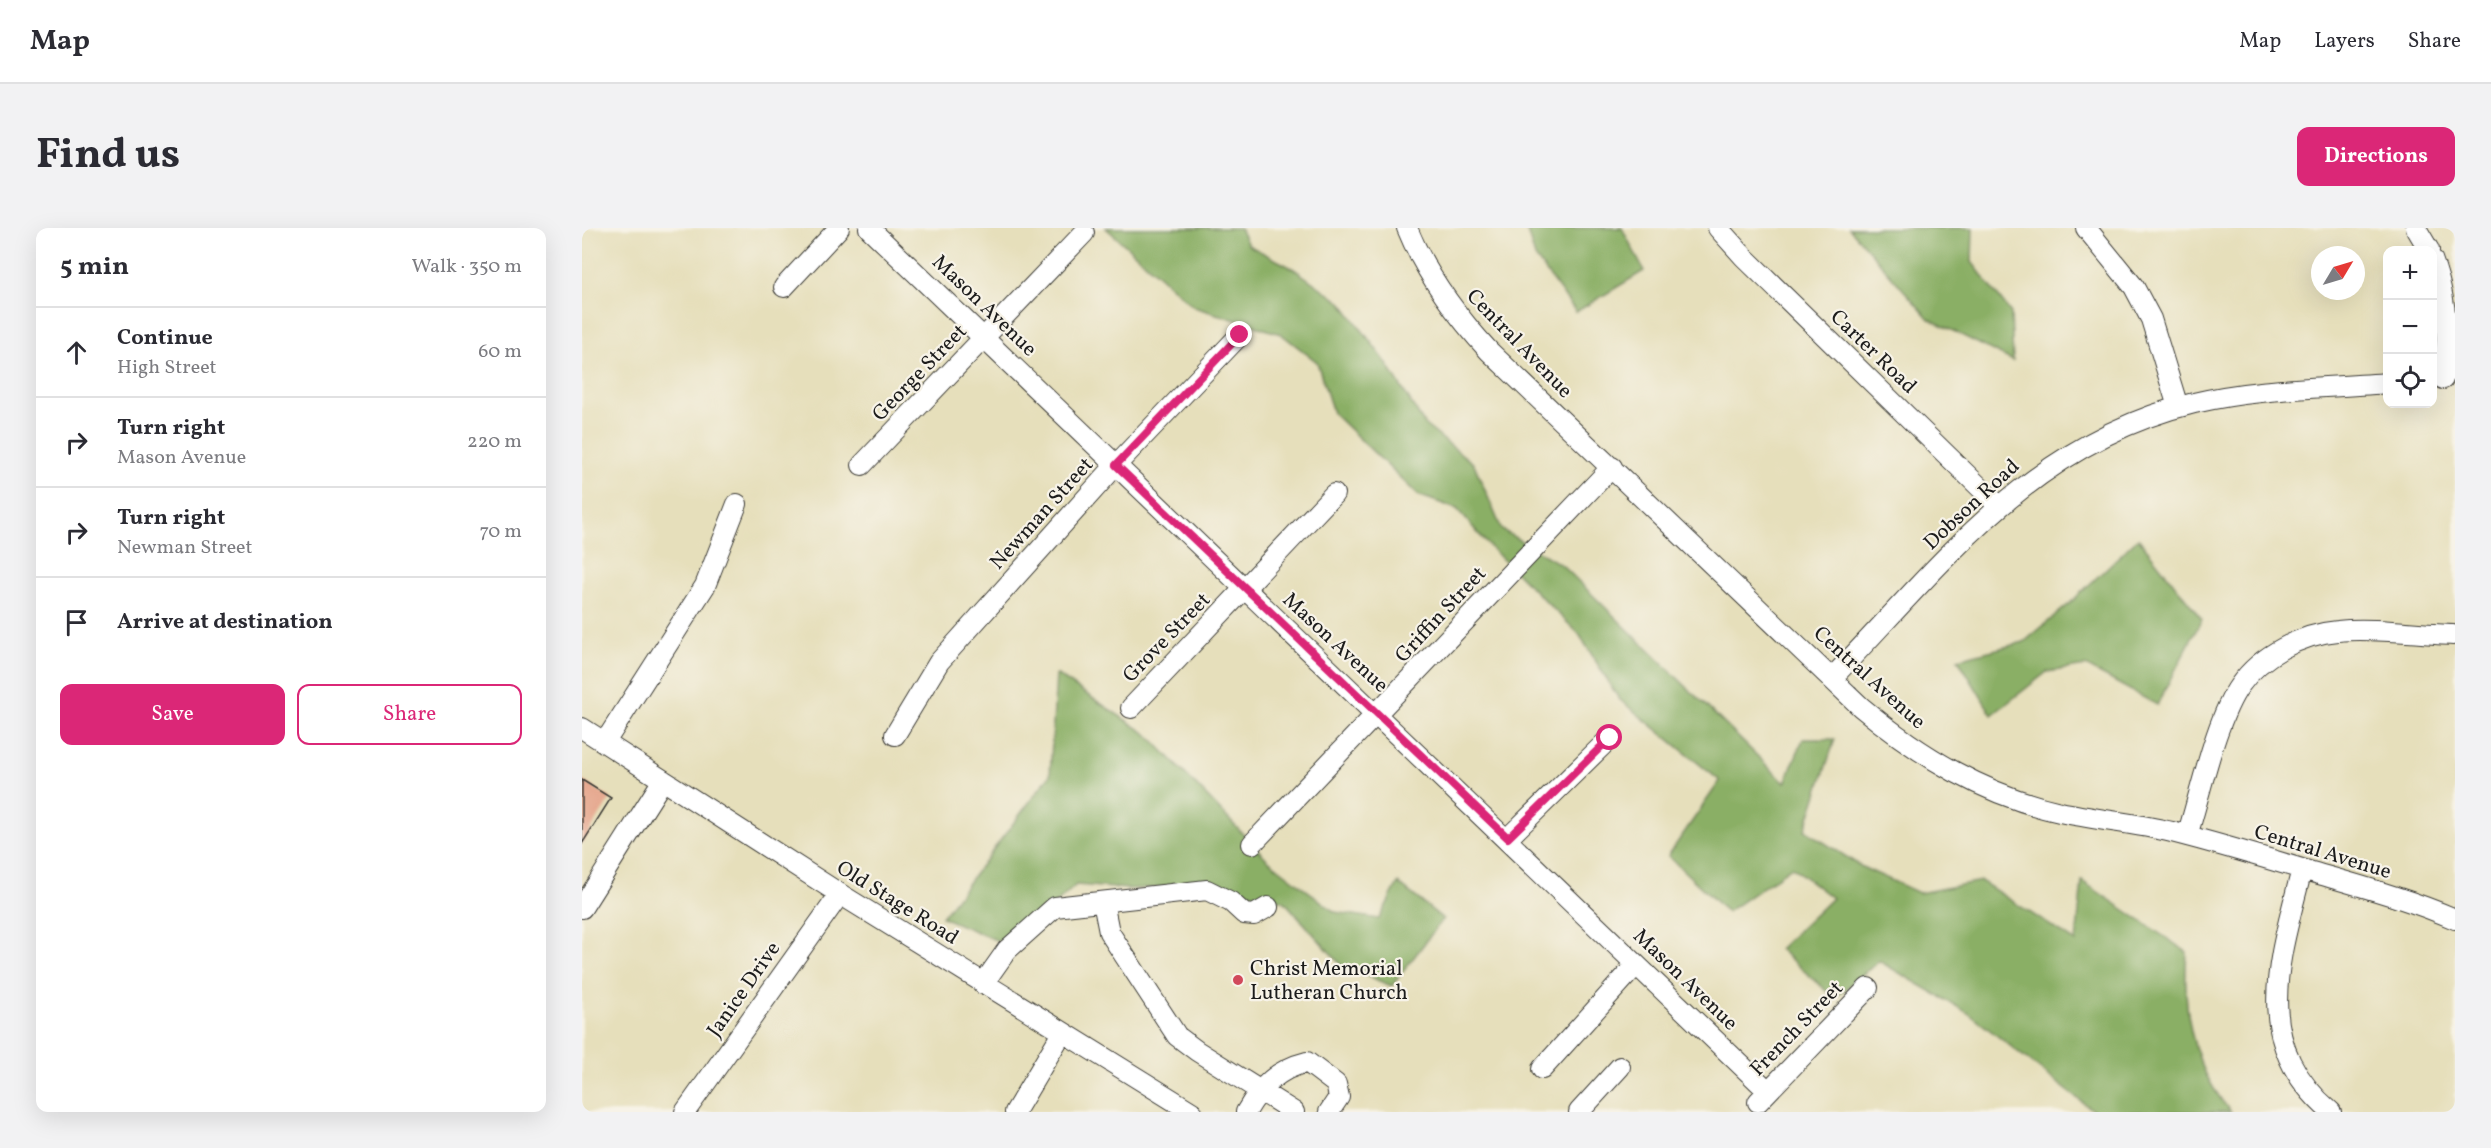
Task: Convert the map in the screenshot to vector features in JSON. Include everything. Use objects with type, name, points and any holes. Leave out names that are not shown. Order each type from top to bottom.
[{"type":"street","points":[[784,287],[839,228]]},
{"type":"street","name":"Mason Avenue","points":[[869,228],[1508,838],[1763,1096]]},
{"type":"street","name":"Central Avenue","points":[[1407,228],[1423,263],[1464,324],[1832,678],[1896,736],[1934,761],[1974,782],[2016,799],[2060,812],[2187,836],[2372,889],[2455,919]]},
{"type":"street","name":"Carter Road","points":[[1718,228],[1744,257],[1999,506]]},
{"type":"street","points":[[2086,228],[2134,287],[2151,320],[2178,408]]},
{"type":"street","points":[[2416,228],[2426,246]]},
{"type":"street","name":"George Street","points":[[862,465],[986,339],[1084,233]]},
{"type":"street","points":[[2437,276],[2447,318],[2448,338],[2443,378]]},
{"type":"street","name":"Newman Street","points":[[895,735],[939,662],[1116,465],[1240,335]]},
{"type":"street","name":"Dobson Road","points":[[1832,678],[1999,506],[2066,456],[2107,434],[2178,408],[2240,394],[2383,383]]},
{"type":"street","name":"Griffin Street","points":[[1252,844],[1612,467]]},
{"type":"street","name":"Grove Street","points":[[1131,708],[1246,590],[1334,494]]},
{"type":"street","points":[[605,742],[705,586],[737,504]]},
{"type":"street","points":[[2187,836],[2227,708],[2240,684],[2257,665],[2286,646],[2338,630],[2453,635]]},
{"type":"street","name":"Old Stage Road","points":[[582,728],[840,894],[1191,1112]]},
{"type":"street","points":[[1508,838],[1610,738]]},
{"type":"street","points":[[582,908],[663,780]]},
{"type":"street","points":[[2302,869],[2280,957],[2276,982],[2277,1014],[2284,1045],[2298,1074],[2331,1112]]},
{"type":"street","points":[[983,984],[1007,950],[1055,907],[1207,890],[1231,902],[1244,914],[1254,915],[1268,907]]},
{"type":"street","name":"Janice Drive","points":[[685,1112],[840,894]]},
{"type":"street","points":[[1103,902],[1109,932],[1177,1036],[1197,1052],[1294,1112]]},
{"type":"street","points":[[1542,1069],[1636,965]]},
{"type":"street","name":"French Street","points":[[1763,1096],[1868,988]]},
{"type":"street","points":[[1015,1112],[1062,1033]]},
{"type":"street","points":[[1246,1112],[1259,1089],[1289,1066],[1308,1062],[1336,1084],[1339,1097],[1329,1112]]},
{"type":"street","points":[[1579,1112],[1620,1067]]},
{"type":"green space","points":[[1106,228],[1240,228],[1248,245],[1294,269],[1342,303],[1385,361],[1425,425],[1474,464],[1502,530],[1562,565],[1785,783],[1803,739],[1835,739],[1805,830],[1862,867],[1919,893],[1981,881],[2076,942],[2082,881],[2187,952],[2186,995],[2192,1036],[2207,1076],[2231,1112],[2095,1112],[1968,1013],[1879,961],[1835,998],[1779,949],[1832,898],[1792,867],[1727,912],[1668,856],[1720,781],[1619,699],[1579,634],[1491,548],[1457,509],[1418,495],[1333,413],[1317,362],[1281,334],[1194,307]]},
{"type":"green space","points":[[1526,228],[1622,228],[1644,271],[1576,312],[1535,257]]},
{"type":"green space","points":[[1849,228],[1973,228],[1972,262],[2011,313],[2013,361],[1929,319]]},
{"type":"green space","points":[[2138,538],[2202,619],[2157,705],[2086,666],[2047,672],[1992,715],[1958,659],[2024,642],[2069,604]]},
{"type":"green space","points":[[1056,674],[1147,734],[1267,859],[1335,912],[1379,919],[1398,883],[1443,919],[1392,986],[1342,966],[1284,901],[1216,885],[1128,889],[1076,885],[1010,946],[942,917],[1050,775]]},
{"type":"building","points":[[582,780],[611,798],[582,844]]},
{"type":"place","name":"Christ Memorial Lutheran Church","points":[[1238,980]]},
{"type":"route","points":[[1240,335],[1116,465],[1508,838],[1610,738]]}]
